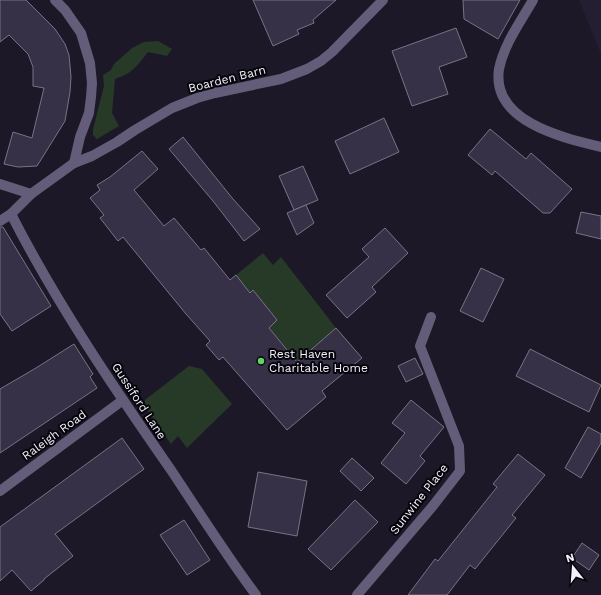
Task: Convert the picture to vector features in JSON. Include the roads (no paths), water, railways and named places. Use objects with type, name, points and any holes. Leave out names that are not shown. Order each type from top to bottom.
[{"type":"street","points":[[55,0],[81,33],[90,63],[92,83],[89,113],[80,137],[74,163]]},
{"type":"street","name":"Boarden Barn","points":[[0,221],[11,214],[31,194],[74,163],[92,156],[118,142],[141,126],[178,105],[216,93],[281,79],[307,69],[321,61],[332,52],[383,0]]},
{"type":"street","points":[[533,0],[508,44],[499,68],[500,88],[504,98],[519,116],[530,123],[564,138],[601,148]]},
{"type":"street","points":[[0,184],[31,194]]},
{"type":"street","name":"Gussiford Lane","points":[[11,214],[46,278],[123,400],[234,565],[256,595]]},
{"type":"street","name":"Sunwine Place","points":[[357,595],[432,507],[460,471],[459,446],[420,346],[431,317]]},
{"type":"street","name":"Raleigh Road","points":[[0,490],[123,400]]},
{"type":"place","name":"Rest Haven Charitable Home","points":[[261,361]]}]
